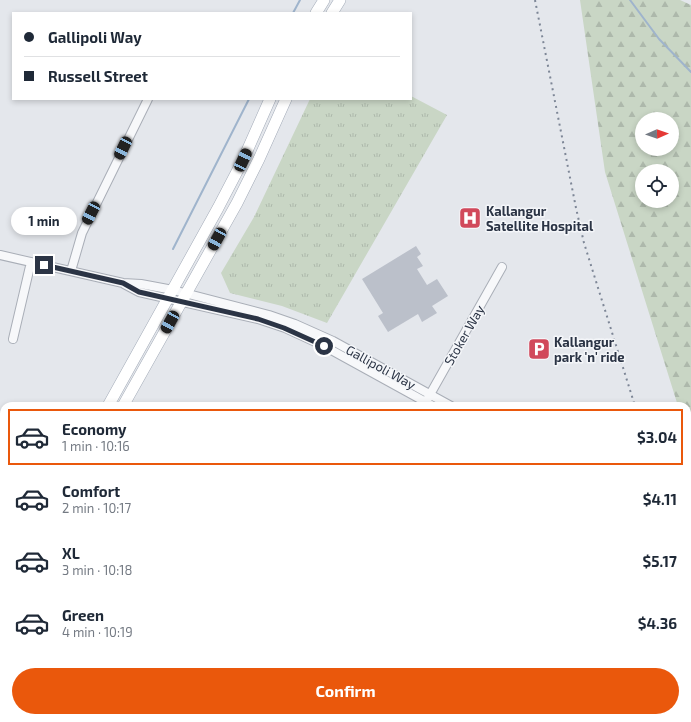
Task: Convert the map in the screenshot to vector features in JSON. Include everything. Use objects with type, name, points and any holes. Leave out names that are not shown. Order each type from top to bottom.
[{"type":"main road","points":[[317,12],[324,0]]},
{"type":"main road","points":[[333,12],[340,0]]},
{"type":"main road","points":[[110,402],[231,185],[270,100]]},
{"type":"main road","points":[[125,402],[237,203],[259,160],[286,100]]},
{"type":"street","points":[[71,271],[77,244],[85,226],[148,100]]},
{"type":"street","name":"Gallipoli Way","points":[[0,254],[123,283],[141,284],[170,294],[269,315],[307,329],[333,341],[444,402]]},
{"type":"street","points":[[13,339],[31,262]]},
{"type":"street","name":"Stoker Way","points":[[429,402],[430,394],[502,267]]},
{"type":"street","name":"Gallipoli Way","points":[[184,297],[291,330],[324,346],[425,402]]},
{"type":"green space","points":[[580,0],[680,0],[691,5],[691,402],[677,402],[605,172]]},
{"type":"green space","points":[[412,97],[447,115],[327,323],[282,306],[230,293],[221,273],[254,217],[310,100],[412,100]]},
{"type":"building","points":[[416,246],[421,254],[417,257],[423,266],[417,269],[427,285],[437,279],[448,296],[432,306],[437,313],[422,322],[418,314],[388,332],[378,316],[383,313],[362,279]]},
{"type":"waterway","points":[[294,12],[300,0]]},
{"type":"waterway","points":[[630,0],[659,39],[691,72]]},
{"type":"waterway","points":[[173,249],[248,100]]},
{"type":"railway","points":[[535,0],[584,243],[634,402]]},
{"type":"place","name":"Kallangur Satellite Hospital","points":[[470,218]]},
{"type":"place","name":"Kallangur park 'n' ride","points":[[539,349]]},
{"type":"route","points":[[44,265],[123,283],[139,292],[272,323],[324,346]]}]
